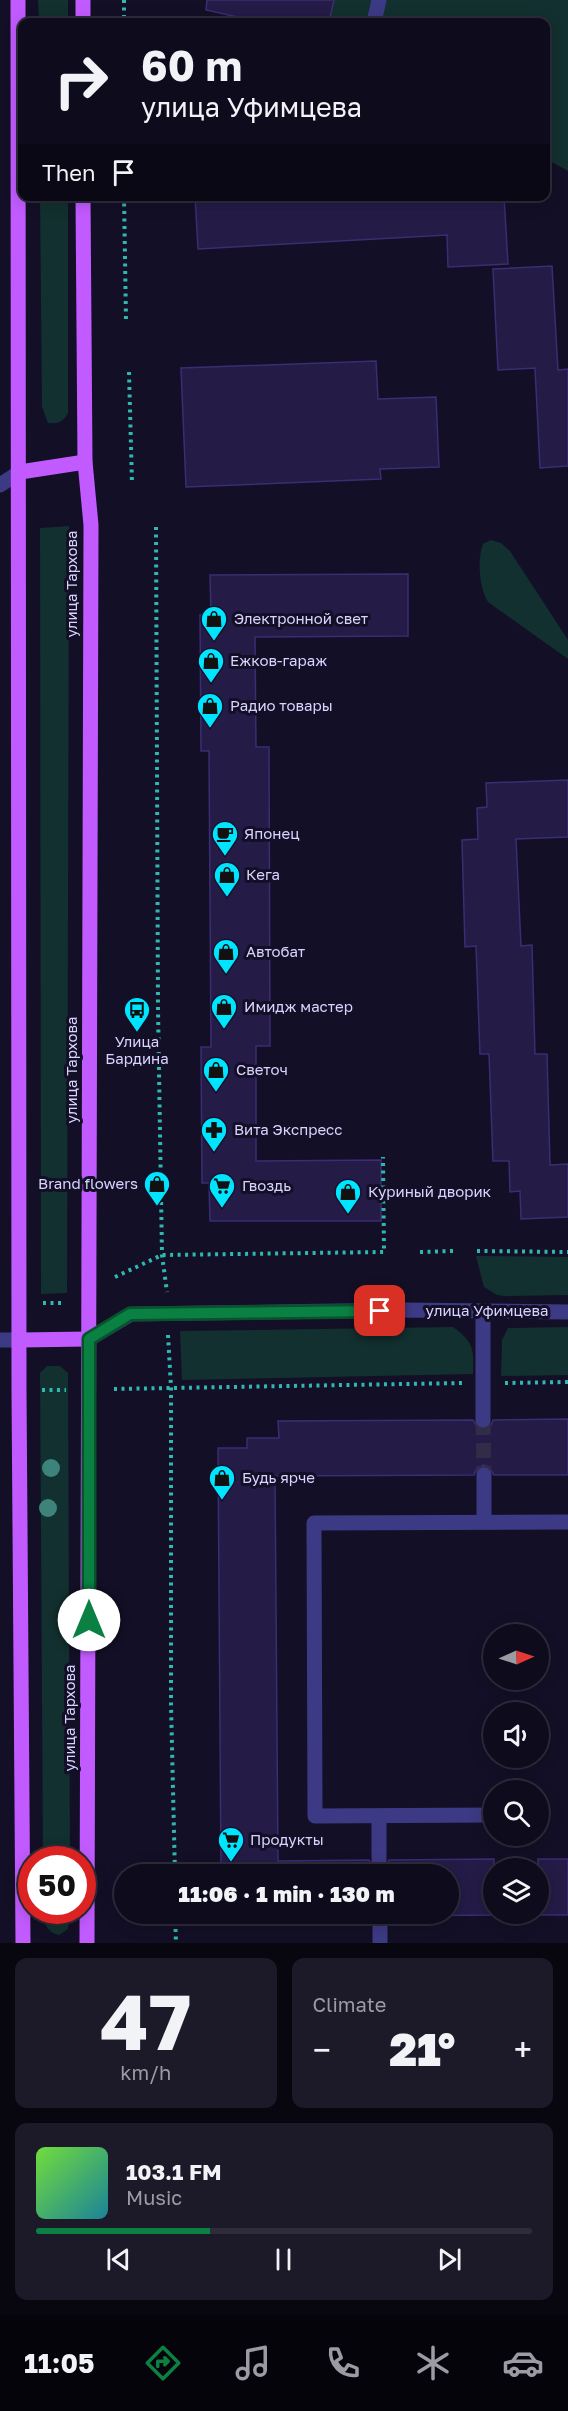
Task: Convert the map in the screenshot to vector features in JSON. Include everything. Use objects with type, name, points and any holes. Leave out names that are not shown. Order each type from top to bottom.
[{"type":"main road","points":[[18,0],[18,18]]},
{"type":"main road","points":[[83,18],[84,0]]},
{"type":"main road","points":[[19,201],[23,1943]]},
{"type":"main road","name":"улица Тархова","points":[[83,201],[85,462],[91,525],[87,1943]]},
{"type":"main road","points":[[20,472],[85,462]]},
{"type":"main road","points":[[20,1340],[89,1339]]},
{"type":"street","points":[[375,18],[378,0]]},
{"type":"street","points":[[0,485],[20,472]]},
{"type":"street","name":"улица Уфимцева","points":[[89,1339],[130,1314],[404,1310],[568,1312]]},
{"type":"street","points":[[483,1312],[483,1420]]},
{"type":"street","points":[[0,1340],[20,1340]]},
{"type":"street","points":[[483,1475],[484,1522]]},
{"type":"street","points":[[483,1815],[315,1816],[314,1523],[568,1522]]},
{"type":"street","points":[[379,1816],[380,1860]]},
{"type":"street","points":[[380,1924],[380,1943]]},
{"type":"path","points":[[124,0],[124,18]]},
{"type":"path","points":[[124,201],[126,321]]},
{"type":"path","points":[[129,372],[132,484]]},
{"type":"path","points":[[156,527],[158,1009],[162,1255],[167,1295]]},
{"type":"path","points":[[115,1277],[162,1255],[384,1252],[383,1156]]},
{"type":"path","points":[[420,1252],[454,1251]]},
{"type":"path","points":[[477,1251],[568,1252]]},
{"type":"path","points":[[43,1303],[65,1303]]},
{"type":"path","points":[[167,1331],[171,1386],[171,1704],[175,1864]]},
{"type":"path","points":[[503,1383],[568,1382]]},
{"type":"path","points":[[114,1389],[171,1386],[466,1383]]},
{"type":"path","points":[[42,1390],[66,1390]]},
{"type":"path","points":[[176,1924],[176,1943]]},
{"type":"green space","points":[[38,0],[68,0],[68,18],[39,18]]},
{"type":"green space","points":[[232,0],[568,0],[568,171],[550,161],[550,18],[226,18]]},
{"type":"green space","points":[[40,201],[68,201],[68,413],[60,422],[48,423],[42,407]]},
{"type":"green space","points":[[69,526],[67,1293],[41,1294],[40,528]]},
{"type":"green space","points":[[491,540],[501,543],[510,551],[568,640],[568,659],[488,602],[481,581],[480,565],[483,544]]},
{"type":"green space","points":[[476,1256],[568,1257],[568,1295],[497,1295],[484,1287]]},
{"type":"green space","points":[[453,1327],[469,1342],[473,1353],[473,1374],[182,1380],[180,1331]]},
{"type":"green space","points":[[568,1327],[568,1375],[501,1376],[502,1340],[508,1328]]},
{"type":"green space","points":[[47,1366],[60,1366],[68,1373],[70,1846],[43,1846],[40,1373]]},
{"type":"green space","points":[[46,1924],[69,1924],[68,1929],[59,1935],[48,1929]]},
{"type":"building","points":[[207,0],[334,0],[330,18],[243,18],[206,10]]},
{"type":"building","points":[[195,201],[504,201],[508,264],[448,267],[447,235],[198,249]]},
{"type":"building","points":[[552,266],[558,370],[568,369],[568,466],[540,468],[535,368],[498,370],[493,269]]},
{"type":"building","points":[[376,361],[378,399],[436,397],[439,467],[380,469],[381,479],[186,487],[181,368]]},
{"type":"building","points":[[408,574],[408,636],[255,637],[256,747],[269,747],[270,1046],[256,1046],[256,1161],[381,1160],[381,1221],[210,1221],[209,1183],[202,1183],[201,1047],[211,1047],[209,751],[201,751],[200,615],[211,615],[210,575]]},
{"type":"building","points":[[568,780],[568,837],[516,839],[521,946],[532,945],[535,1054],[547,1054],[550,1165],[568,1164],[568,1217],[521,1219],[520,1191],[510,1192],[509,1161],[493,1161],[489,1054],[480,1054],[476,946],[465,947],[462,840],[478,839],[477,808],[487,807],[486,783]]},
{"type":"building","points":[[568,1419],[568,1475],[494,1475],[489,1467],[483,1465],[476,1470],[474,1475],[275,1476],[278,1861],[369,1860],[372,1864],[221,1864],[218,1448],[247,1448],[247,1438],[279,1438],[278,1421],[473,1420],[478,1428],[484,1430],[491,1425],[493,1420]]},
{"type":"building","points":[[483,1859],[483,1915],[459,1915],[459,1864],[387,1864],[389,1860]]},
{"type":"building","points":[[549,1859],[568,1859],[568,1915],[549,1915]]},
{"type":"tunnel","points":[[483,1420],[484,1475]]},
{"type":"tunnel","points":[[379,1860],[379,1864]]},
{"type":"place","name":"Электронной свет","points":[[214,642]]},
{"type":"place","name":"Ежков-гараж","points":[[211,684]]},
{"type":"place","name":"Радио товары","points":[[210,729]]},
{"type":"place","name":"Японец","points":[[225,857]]},
{"type":"place","name":"Кега","points":[[227,898]]},
{"type":"place","name":"Автобат","points":[[226,975]]},
{"type":"place","name":"Имидж мастер","points":[[224,1030]]},
{"type":"place","name":"Улица Бардина","points":[[137,1033]]},
{"type":"place","name":"Светоч","points":[[216,1093]]},
{"type":"place","name":"Вита Экспресс","points":[[214,1153]]},
{"type":"place","name":"Brand flowers","points":[[157,1207]]},
{"type":"place","name":"Гвоздь","points":[[222,1209]]},
{"type":"place","name":"Куриный дворик","points":[[348,1215]]},
{"type":"place","name":"Будь ярче","points":[[222,1501]]},
{"type":"place","name":"Продукты","points":[[231,1863]]},
{"type":"route","points":[[89,1620],[89,1339],[130,1314],[380,1311]]}]
